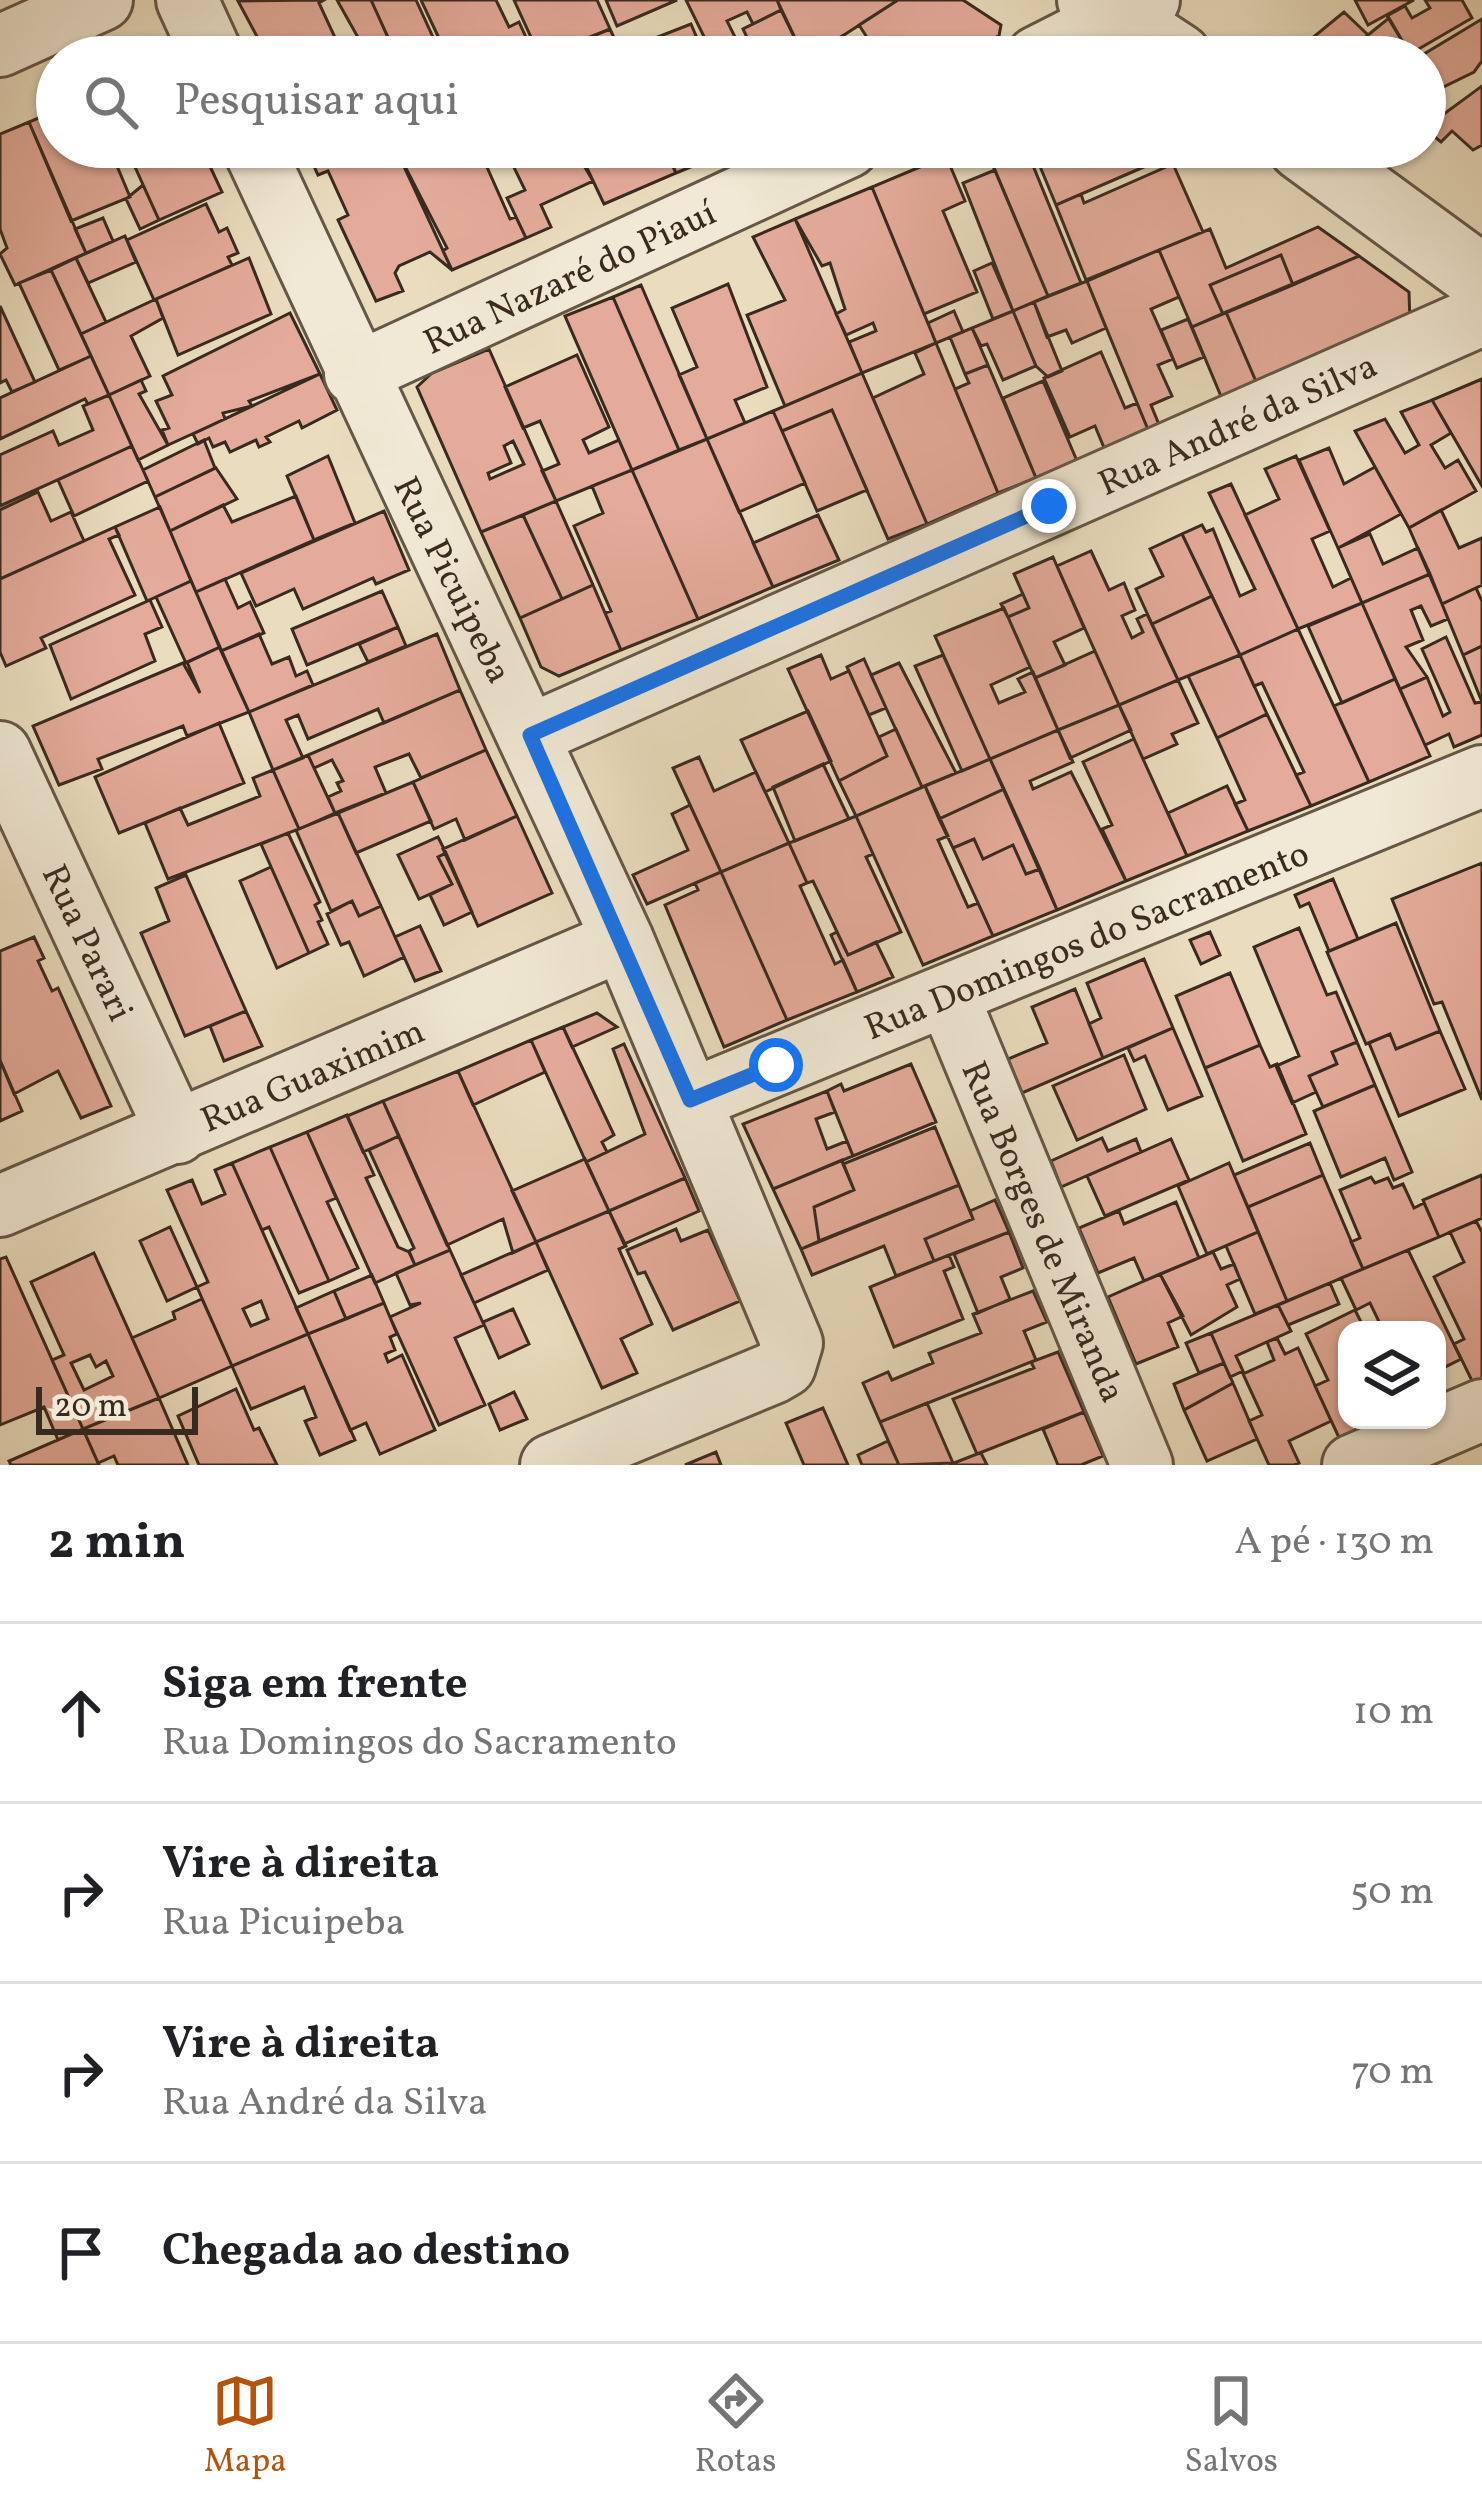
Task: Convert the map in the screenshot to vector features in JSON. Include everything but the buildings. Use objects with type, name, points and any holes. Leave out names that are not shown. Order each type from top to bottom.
[{"type":"street","points":[[0,46],[102,0]]},
{"type":"street","points":[[187,0],[203,36]]},
{"type":"street","points":[[1070,36],[1120,5],[1155,36]]},
{"type":"street","name":"Rua Picuipeba","points":[[262,168],[623,940],[792,1343],[785,1366],[773,1373],[551,1465]]},
{"type":"street","name":"Rua Nazaré do Piauí","points":[[355,374],[802,168]]},
{"type":"street","points":[[1331,168],[1482,278]]},
{"type":"street","name":"Rua André da Silva","points":[[530,735],[1482,315]]},
{"type":"street","name":"Rua Parari","points":[[0,752],[177,1133]]},
{"type":"street","name":"Rua Domingos do Sacramento","points":[[690,1100],[1482,776]]},
{"type":"street","name":"Rua Guaximim","points":[[0,1206],[623,940]]},
{"type":"street","name":"Rua Borges de Miranda","points":[[948,996],[1142,1465]]},
{"type":"street","points":[[1354,1465],[1482,1410]]},
{"type":"route","points":[[776,1065],[690,1100],[530,735],[1049,506]]}]
